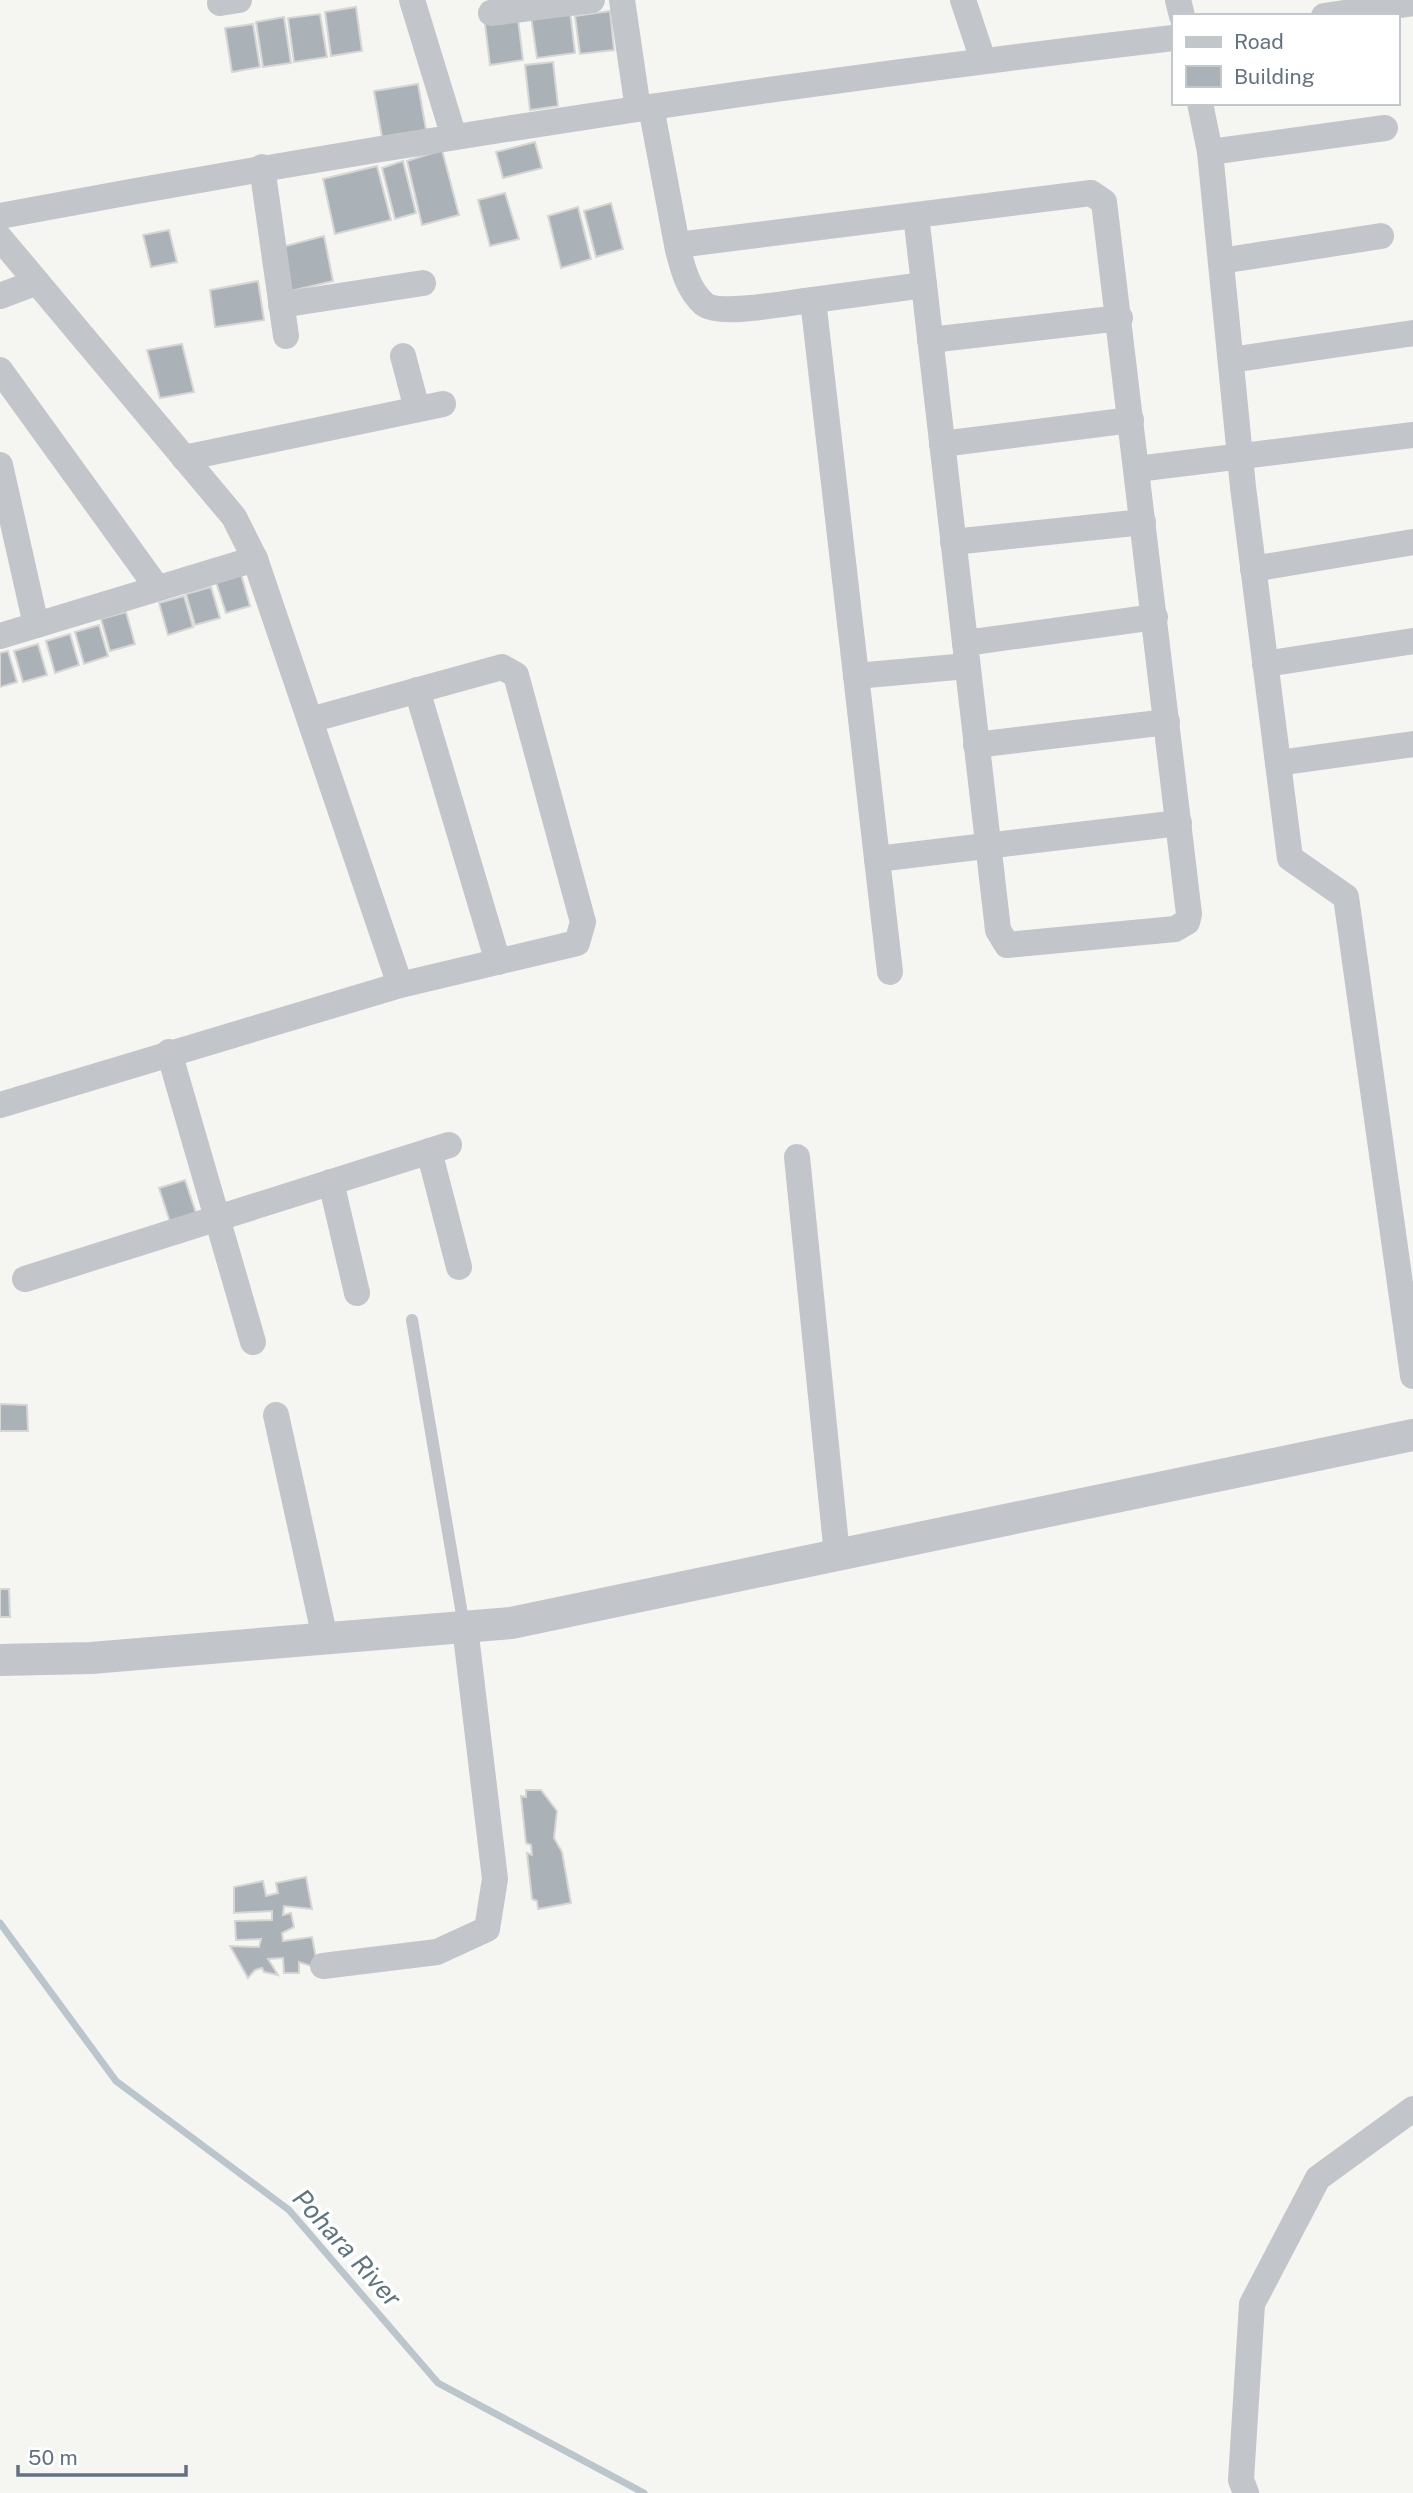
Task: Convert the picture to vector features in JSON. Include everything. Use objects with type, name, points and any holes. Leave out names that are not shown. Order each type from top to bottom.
[{"type":"street","points":[[412,0],[454,137]]},
{"type":"street","points":[[491,13],[592,0]]},
{"type":"street","points":[[622,0],[644,108],[678,246],[688,282],[705,304],[721,310],[924,285]]},
{"type":"street","points":[[963,0],[983,60]]},
{"type":"street","points":[[1338,14],[1413,3]]},
{"type":"street","points":[[0,216],[262,167],[644,108],[983,60],[1172,38]]},
{"type":"street","points":[[1200,105],[1210,152],[1241,458],[1290,858],[1346,897],[1413,1376]]},
{"type":"street","points":[[1210,152],[1385,128]]},
{"type":"street","points":[[262,167],[286,336]]},
{"type":"street","points":[[678,246],[916,215],[1091,193],[1098,196],[1107,210],[1189,914],[1186,922],[1175,929],[1007,945],[998,930],[916,215]]},
{"type":"street","points":[[1221,261],[1381,236]]},
{"type":"street","points":[[0,238],[234,517],[255,559],[400,985]]},
{"type":"street","points":[[0,296],[37,282]]},
{"type":"street","points":[[281,305],[423,284]]},
{"type":"street","points":[[813,300],[890,972]]},
{"type":"street","points":[[930,340],[1119,318]]},
{"type":"street","points":[[1231,360],[1413,333]]},
{"type":"street","points":[[184,458],[430,406],[403,356]]},
{"type":"street","points":[[0,370],[156,586]]},
{"type":"street","points":[[942,444],[1132,420]]},
{"type":"street","points":[[1137,469],[1413,435]]},
{"type":"street","points":[[0,465],[36,625]]},
{"type":"street","points":[[953,542],[1143,522]]},
{"type":"street","points":[[1254,569],[1413,542]]},
{"type":"street","points":[[0,636],[156,586],[255,559]]},
{"type":"street","points":[[856,676],[1155,617]]},
{"type":"street","points":[[1265,664],[1413,641]]},
{"type":"street","points":[[0,1105],[169,1052],[400,985],[578,943],[583,922],[516,675],[502,667],[310,720]]},
{"type":"street","points":[[417,690],[498,962]]},
{"type":"street","points":[[976,745],[1167,722]]},
{"type":"street","points":[[1278,763],[1413,744]]},
{"type":"street","points":[[877,859],[1179,823]]},
{"type":"street","points":[[169,1052],[253,1342]]},
{"type":"street","points":[[25,1279],[439,1148],[459,1267]]},
{"type":"street","points":[[797,1157],[837,1555]]},
{"type":"street","points":[[331,1182],[357,1293]]},
{"type":"street","points":[[276,1415],[325,1638]]},
{"type":"street","points":[[0,1660],[91,1658],[512,1623],[1413,1435]]},
{"type":"street","points":[[323,1966],[437,1952],[487,1929],[495,1879],[465,1627]]},
{"type":"street","points":[[1246,2493],[1241,2480],[1252,2304],[1318,2178],[1413,2109]]},
{"type":"lane","points":[[412,1320],[465,1627]]},
{"type":"building","points":[[356,7],[362,51],[331,56],[325,12]]},
{"type":"building","points":[[570,11],[575,53],[537,58],[531,16]]},
{"type":"building","points":[[610,11],[614,50],[580,54],[575,16]]},
{"type":"building","points":[[320,14],[327,57],[294,62],[288,18]]},
{"type":"building","points":[[284,17],[291,63],[263,67],[256,22]]},
{"type":"building","points":[[518,19],[523,60],[490,65],[485,24]]},
{"type":"building","points":[[253,24],[260,67],[232,72],[225,28]]},
{"type":"building","points":[[553,62],[558,106],[530,110],[525,65]]},
{"type":"building","points":[[418,84],[426,130],[382,137],[374,91]]},
{"type":"building","points":[[535,142],[542,168],[503,178],[496,152]]},
{"type":"building","points":[[442,150],[459,215],[422,225],[407,161]]},
{"type":"building","points":[[403,161],[416,213],[395,219],[382,168]]},
{"type":"building","points":[[377,166],[391,220],[335,234],[323,179]]},
{"type":"building","points":[[505,193],[519,239],[490,246],[478,200]]},
{"type":"building","points":[[611,203],[623,249],[596,257],[584,211]]},
{"type":"building","points":[[578,207],[591,259],[561,268],[548,216]]},
{"type":"building","points":[[169,230],[177,262],[151,267],[143,235]]},
{"type":"building","points":[[324,236],[333,281],[287,292],[278,248]]},
{"type":"building","points":[[258,281],[264,320],[215,327],[210,290]]},
{"type":"building","points":[[182,344],[194,392],[160,398],[147,350]]},
{"type":"building","points":[[241,574],[250,606],[226,613],[216,582]]},
{"type":"building","points":[[211,587],[220,618],[195,625],[186,594]]},
{"type":"building","points":[[184,596],[193,627],[168,635],[159,603]]},
{"type":"building","points":[[126,612],[135,644],[110,651],[101,619]]},
{"type":"building","points":[[99,625],[108,656],[84,664],[75,632]]},
{"type":"building","points":[[70,634],[79,665],[55,673],[46,641]]},
{"type":"building","points":[[38,644],[47,675],[23,682],[14,651]]},
{"type":"building","points":[[8,651],[17,682],[0,687],[0,653]]},
{"type":"building","points":[[185,1180],[198,1219],[172,1228],[159,1188]]},
{"type":"building","points":[[0,1404],[27,1405],[28,1431],[0,1431]]},
{"type":"building","points":[[0,1589],[9,1589],[10,1617],[0,1617]]},
{"type":"building","points":[[526,1790],[541,1790],[557,1811],[554,1838],[562,1852],[571,1903],[538,1909],[537,1901],[532,1899],[527,1853],[532,1855],[531,1845],[526,1843],[521,1796],[526,1797]]},
{"type":"building","points":[[306,1877],[312,1909],[284,1906],[283,1915],[291,1913],[294,1927],[282,1933],[283,1941],[312,1937],[318,1968],[299,1962],[299,1973],[284,1973],[283,1958],[268,1959],[278,1975],[264,1972],[262,1968],[255,1970],[248,1978],[230,1946],[259,1947],[261,1939],[236,1940],[235,1921],[272,1920],[272,1911],[234,1913],[234,1887],[263,1881],[266,1896],[278,1893],[276,1883]]},
{"type":"waterway","name":"Pohara River","points":[[0,1923],[116,2081],[289,2210],[438,2383],[644,2493]]}]
